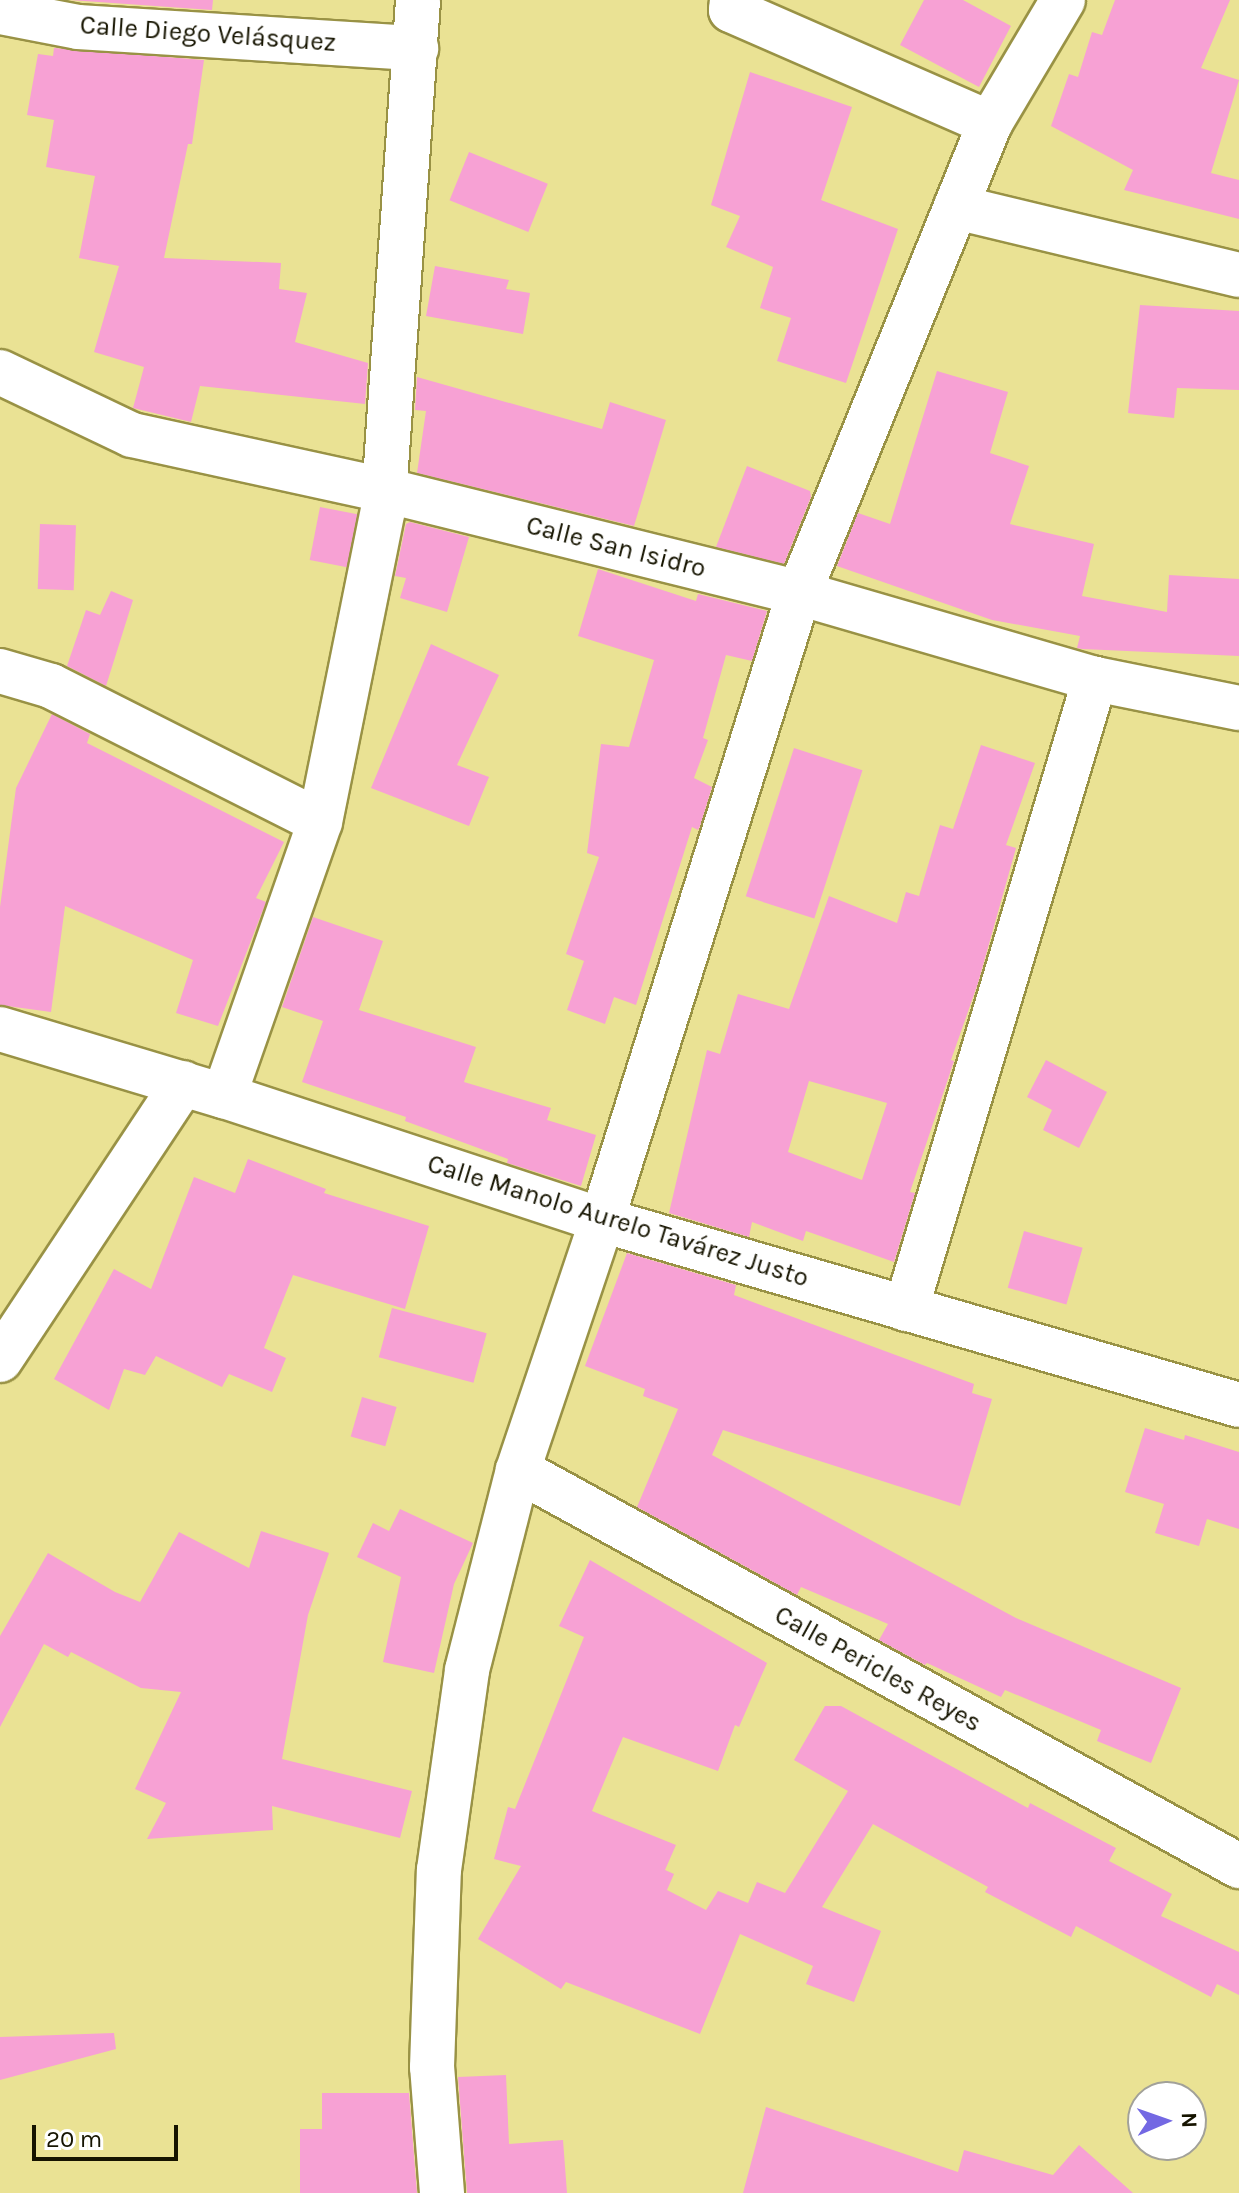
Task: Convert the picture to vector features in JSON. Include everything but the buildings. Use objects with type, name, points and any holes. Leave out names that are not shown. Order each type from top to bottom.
[{"type":"street","points":[[224,1096],[320,822],[384,490],[418,0]]},
{"type":"street","points":[[732,0],[731,10],[990,123]]},
{"type":"street","points":[[442,2193],[432,2067],[439,1870],[467,1670],[518,1470],[602,1220],[799,593],[990,123],[1063,0]]},
{"type":"street","name":"Calle Diego Velásquez","points":[[0,12],[78,27],[416,48]]},
{"type":"street","points":[[956,207],[1239,275]]},
{"type":"street","name":"Calle San Isidro","points":[[0,372],[132,435],[384,490],[799,593],[1095,679],[1239,708]]},
{"type":"street","points":[[0,671],[51,686],[320,822]]},
{"type":"street","points":[[906,1309],[1095,679]]},
{"type":"street","name":"Calle Manolo Aurelo Tavárez Justo","points":[[0,1029],[224,1096],[602,1220],[1239,1405]]},
{"type":"street","points":[[0,1360],[183,1083]]},
{"type":"street","name":"Calle Pericles Reyes","points":[[518,1470],[1239,1866]]}]
